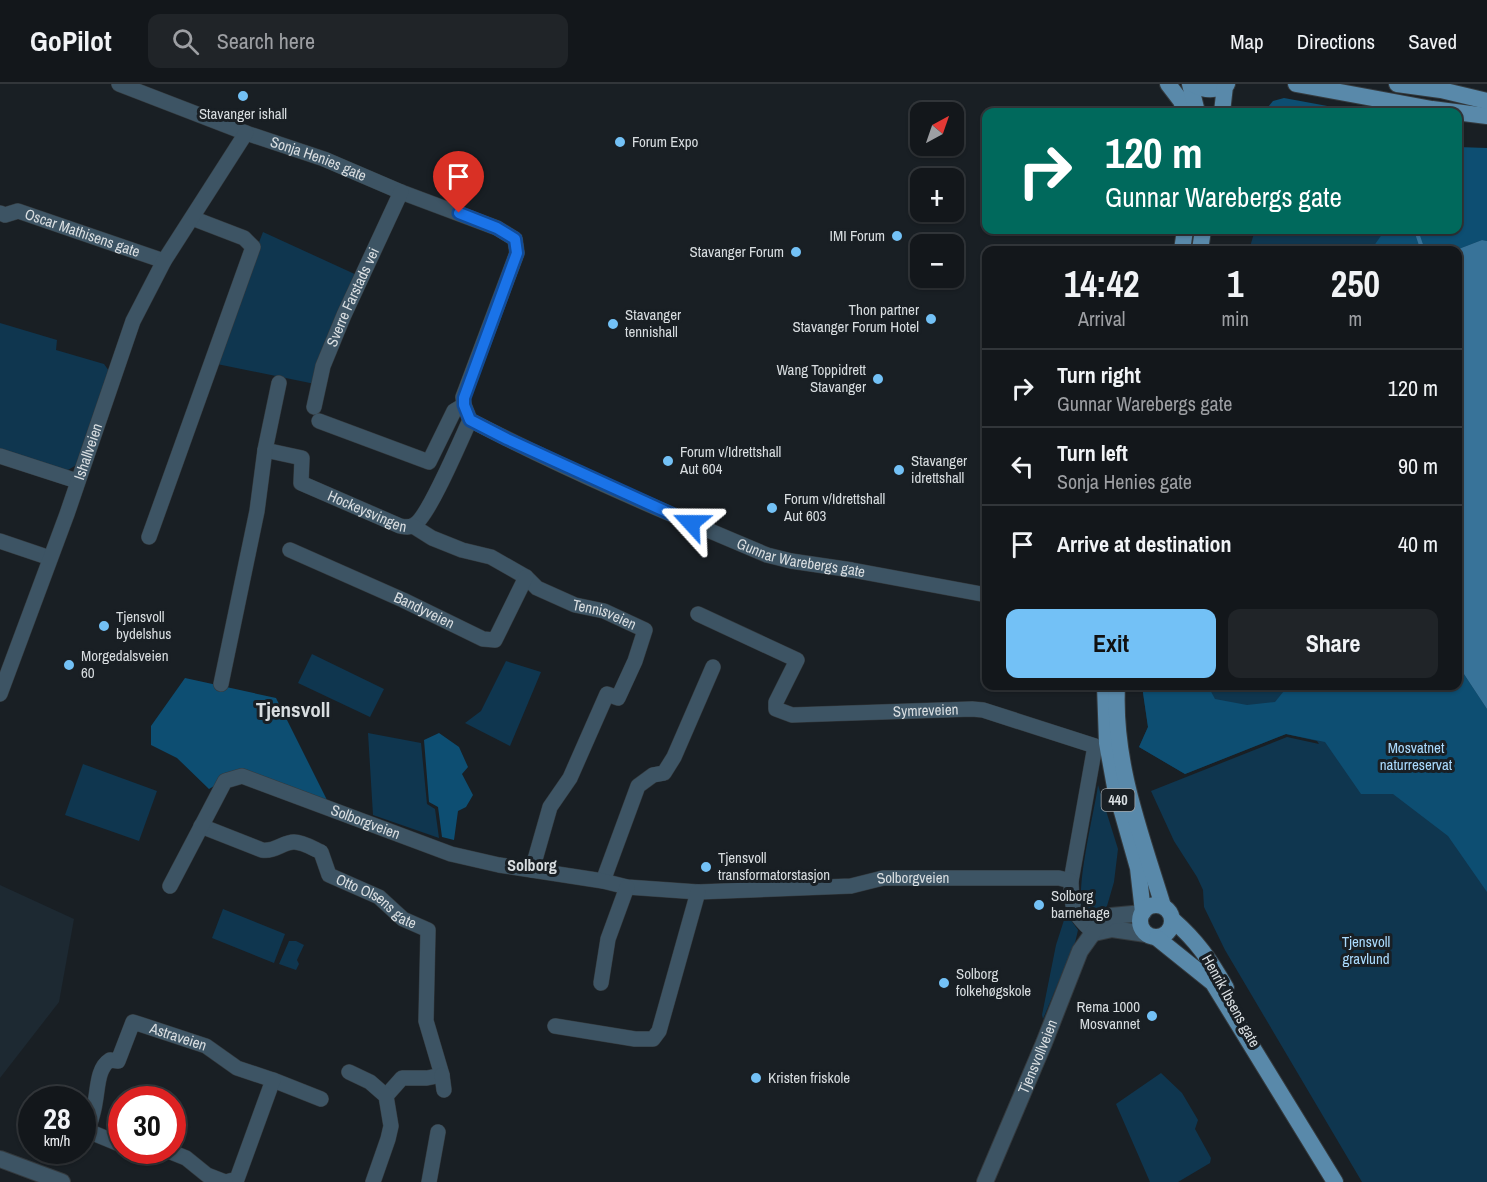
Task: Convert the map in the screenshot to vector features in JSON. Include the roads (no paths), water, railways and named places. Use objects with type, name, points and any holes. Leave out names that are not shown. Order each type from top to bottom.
[{"type":"main road","points":[[1168,84],[1184,108]]},
{"type":"main road","points":[[1192,84],[1205,89],[1215,89],[1226,85],[1223,108]]},
{"type":"main road","points":[[1192,84],[1196,108]]},
{"type":"main road","points":[[1296,84],[1427,108]]},
{"type":"main road","points":[[1397,84],[1441,90],[1487,101]]},
{"type":"main road","points":[[1462,113],[1487,116]]},
{"type":"main road","name":"440","points":[[1105,690],[1107,743],[1115,787],[1138,868],[1143,912],[1140,922],[1151,936]]},
{"type":"main road","name":"Henrik Ibsens gate","points":[[1117,690],[1122,767],[1168,913],[1207,954],[1279,1090]]},
{"type":"main road","points":[[1143,912],[1152,906],[1168,913],[1170,930],[1166,934],[1151,936]]},
{"type":"main road","name":"Henrik Ibsens gate","points":[[1151,936],[1213,983],[1335,1182]]},
{"type":"street","name":"Sonja Henies gate","points":[[119,84],[246,133],[324,159],[401,192],[497,228],[515,239],[517,253],[470,379],[464,405]]},
{"type":"street","name":"Ishallveien","points":[[0,694],[3,674],[50,558],[133,321],[164,261],[246,133]]},
{"type":"street","name":"Sverre Farstads vei","points":[[401,192],[323,366],[317,414],[429,462],[454,411],[464,405]]},
{"type":"street","name":"Oscar Mathisens gate","points":[[0,213],[5,215],[18,211],[164,261]]},
{"type":"street","points":[[149,537],[253,247],[244,238],[192,218]]},
{"type":"street","points":[[221,684],[257,511],[279,382]]},
{"type":"street","points":[[464,405],[470,420]]},
{"type":"street","name":"Hockeysvingen","points":[[266,450],[302,458],[301,483],[400,526],[413,526],[422,517],[453,461],[470,420]]},
{"type":"street","name":"Gunnar Warebergs gate","points":[[470,420],[638,499],[767,555],[982,594]]},
{"type":"street","points":[[0,456],[77,481]]},
{"type":"street","name":"Tennisveien","points":[[413,526],[432,538],[462,550],[491,557],[526,577],[537,588],[575,605],[604,611],[645,630],[635,661],[618,698],[607,694],[570,778],[550,807],[532,870]]},
{"type":"street","points":[[0,541],[50,558]]},
{"type":"street","name":"Bandyveien","points":[[290,550],[403,600],[483,639],[495,640],[526,577]]},
{"type":"street","name":"Symreveien","points":[[698,614],[797,660],[776,702],[776,709],[784,714],[984,710],[1095,746],[1071,881]]},
{"type":"street","points":[[603,881],[638,786],[653,775],[664,773],[674,757],[713,667]]},
{"type":"street","name":"Solborgveien","points":[[170,886],[225,781],[242,776],[451,854],[499,865],[603,881],[627,887],[698,892],[851,886],[884,878],[1059,878],[1071,881]]},
{"type":"street","name":"Otto Olsens gate","points":[[201,826],[262,850],[272,850],[292,842],[321,852],[329,875],[379,897],[403,919],[428,930],[426,1021],[443,1083],[426,1078],[402,1078],[386,1096]]},
{"type":"street","points":[[1071,881],[1072,908],[1080,921],[1094,933],[1112,929],[1151,936]]},
{"type":"street","points":[[601,983],[608,939],[627,887]]},
{"type":"street","points":[[555,1026],[635,1039],[653,1038],[659,1031],[698,892]]},
{"type":"street","name":"Tjensvollveien","points":[[989,1180],[1080,951],[1100,923],[1111,916],[1143,912]]},
{"type":"street","name":"Astraveien","points":[[108,1139],[88,1131],[98,1085],[105,1063],[111,1060],[118,1061],[134,1022],[206,1046],[237,1068],[273,1080]]},
{"type":"street","points":[[349,1072],[370,1082],[386,1096],[391,1126],[373,1182]]},
{"type":"street","points":[[186,1158],[207,1175],[233,1181],[273,1080],[321,1099]]},
{"type":"street","points":[[429,1182],[438,1132]]},
{"type":"street","points":[[0,1159],[62,1182]]},
{"type":"waterway","points":[[1417,234],[1423,246]]},
{"type":"place","name":"Stavanger ishall","points":[[243,96]]},
{"type":"place","name":"Forum Expo","points":[[620,142]]},
{"type":"place","name":"IMI Forum","points":[[897,236]]},
{"type":"place","name":"Stavanger Forum","points":[[796,252]]},
{"type":"place","name":"Thon partner Stavanger Forum Hotel","points":[[931,319]]},
{"type":"place","name":"Stavanger tennishall","points":[[613,324]]},
{"type":"place","name":"Wang Toppidrett Stavanger","points":[[878,379]]},
{"type":"place","name":"Forum v/Idrettshall Aut 604","points":[[668,461]]},
{"type":"place","name":"Stavanger idrettshall","points":[[899,470]]},
{"type":"place","name":"Forum v/Idrettshall Aut 603","points":[[772,508]]},
{"type":"place","name":"Tjensvoll bydelshus","points":[[104,626]]},
{"type":"place","name":"Morgedalsveien 60","points":[[69,665]]},
{"type":"place","name":"Tjensvoll transformatorstasjon","points":[[706,867]]},
{"type":"place","name":"Solborg barnehage","points":[[1039,905]]},
{"type":"place","name":"Solborg folkehøgskole","points":[[944,983]]},
{"type":"place","name":"Rema 1000 Mosvannet","points":[[1152,1016]]},
{"type":"place","name":"Kristen friskole","points":[[756,1078]]},
{"type":"district","name":"Tjensvoll","points":[[293,710]]},
{"type":"district","name":"Solborg","points":[[532,865]]},
{"type":"park label","name":"Mosvatnet naturreservat","points":[[1416,756]]},
{"type":"park label","name":"Tjensvoll gravlund","points":[[1366,950]]}]
